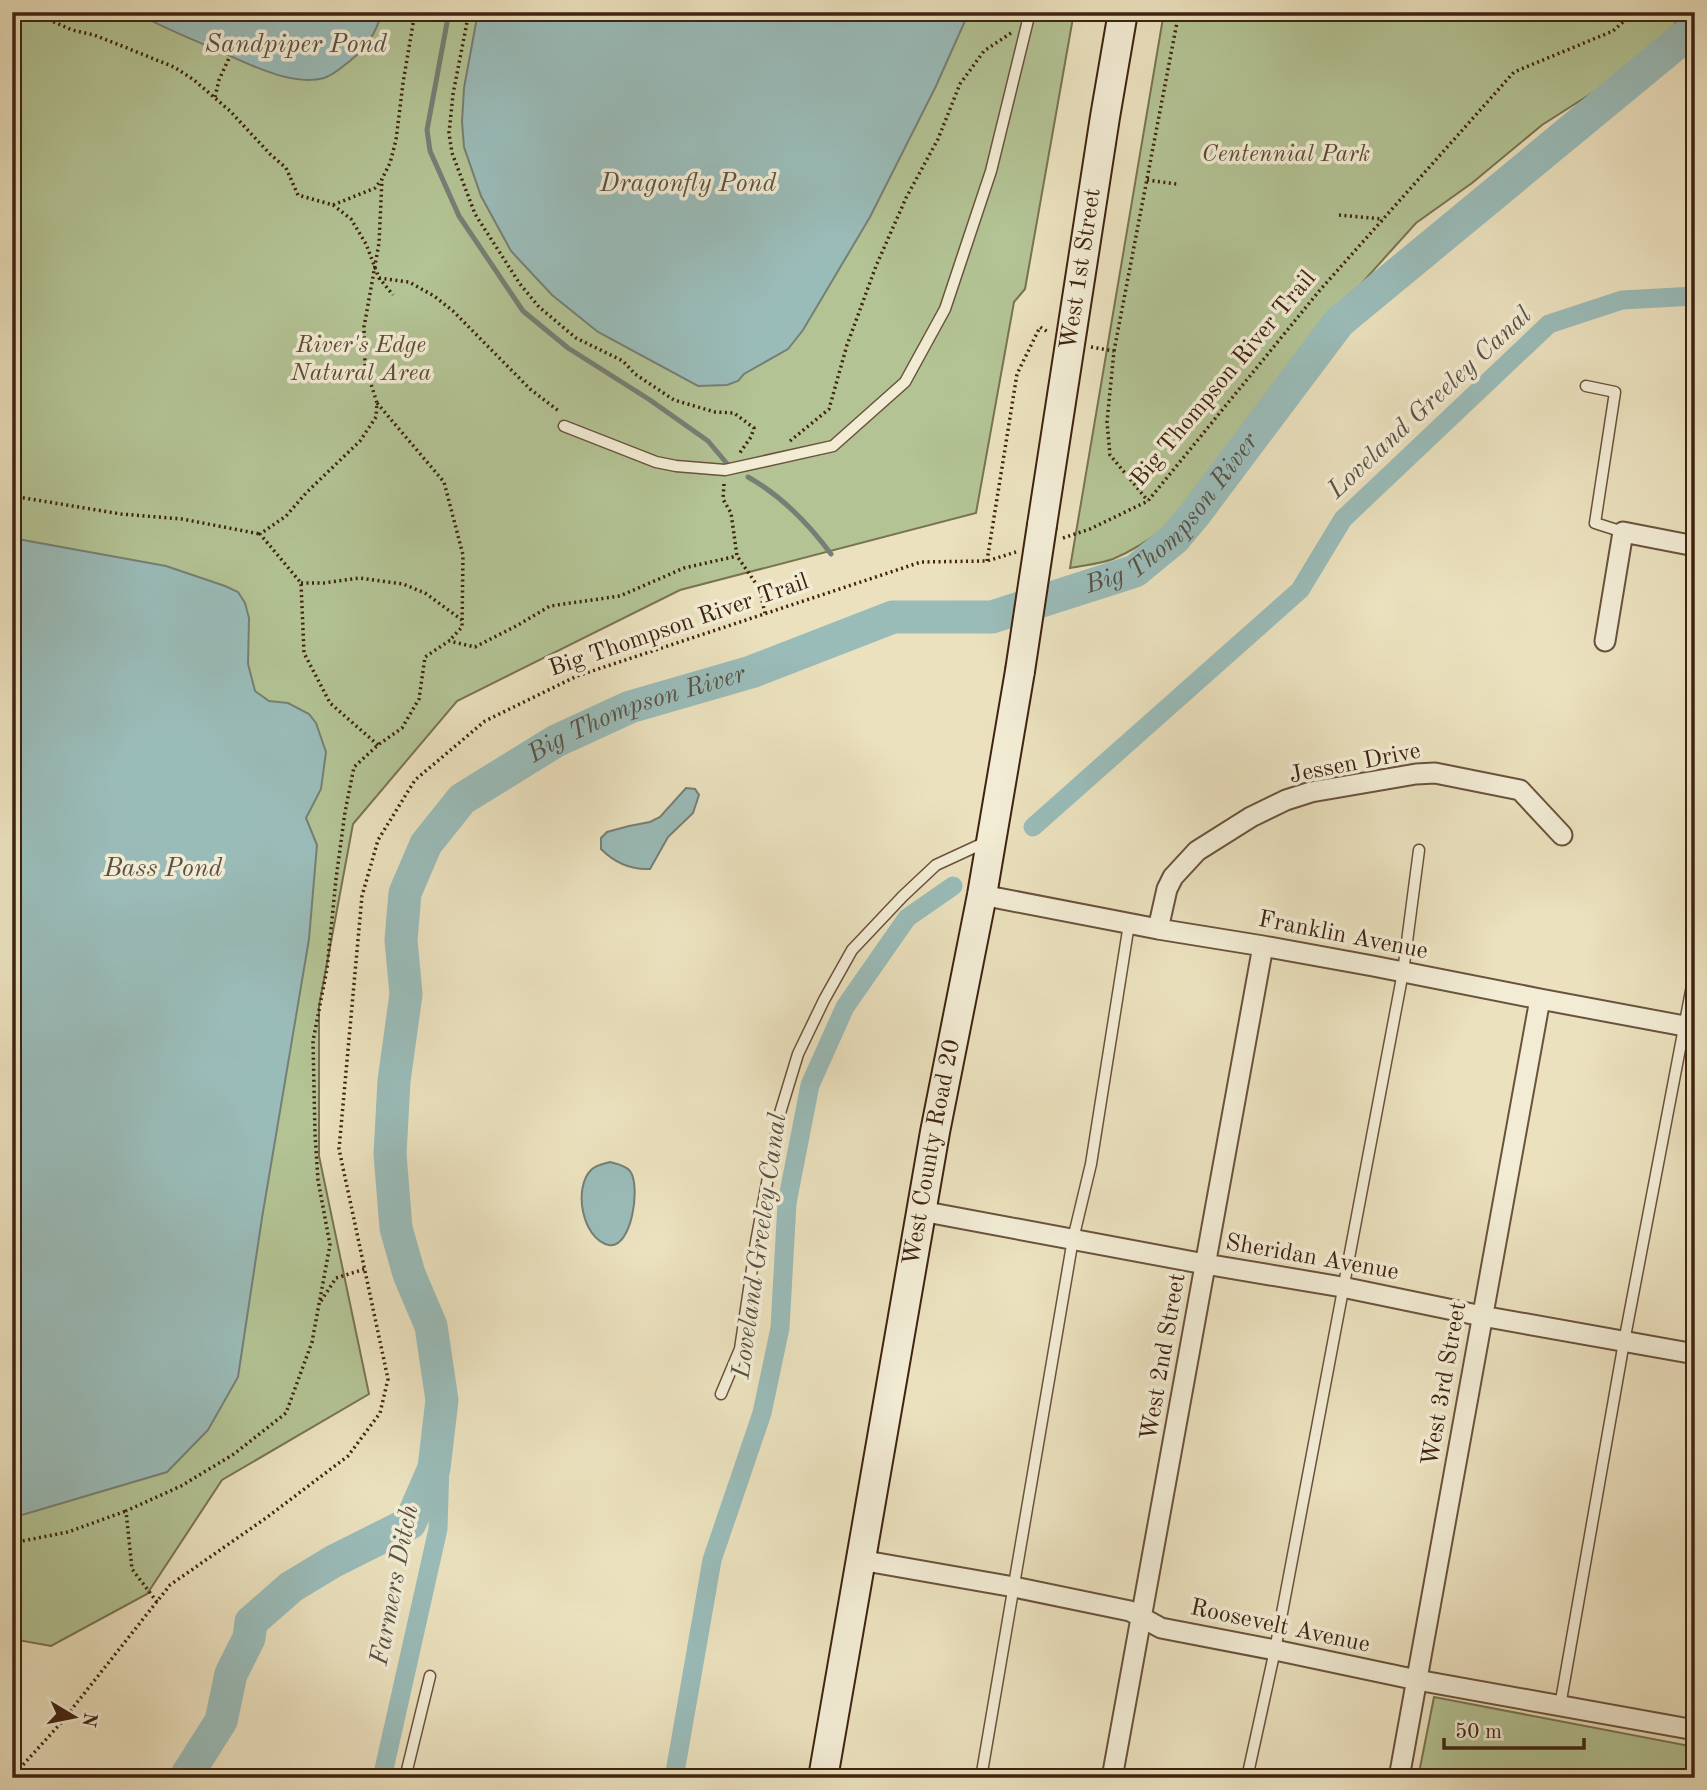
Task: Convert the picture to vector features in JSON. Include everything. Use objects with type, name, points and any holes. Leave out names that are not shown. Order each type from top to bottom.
[{"type":"main road","name":"West 1st Street","points":[[1047,533],[1105,117],[1124,12]]},
{"type":"main road","name":"West County Road 20","points":[[823,1778],[944,1080],[982,895],[1020,671],[1047,533]]},
{"type":"street","points":[[1605,641],[1623,533],[1695,546]]},
{"type":"street","name":"Jessen Drive","points":[[1158,929],[1167,889],[1173,877],[1197,851],[1251,817],[1286,800],[1311,792],[1435,773],[1520,790],[1562,835]]},
{"type":"street","name":"Franklin Avenue","points":[[982,895],[1689,1027]]},
{"type":"street","name":"West 2nd Street","points":[[1112,1778],[1263,946]]},
{"type":"street","name":"West 3rd Street","points":[[1399,1778],[1540,999]]},
{"type":"street","name":"Sheridan Avenue","points":[[921,1211],[1695,1354]]},
{"type":"street","name":"Roosevelt Avenue","points":[[860,1560],[1130,1611],[1161,1628],[1417,1681],[1695,1730]]},
{"type":"lane","points":[[564,426],[656,462],[724,470],[833,446],[905,382],[945,309],[991,171],[1029,17]]},
{"type":"lane","points":[[1586,386],[1615,392],[1595,523],[1623,533]]},
{"type":"lane","points":[[721,1394],[740,1349],[756,1242],[780,1113],[798,1054],[824,1000],[852,950],[902,896],[936,865],[992,840]]},
{"type":"lane","points":[[1247,1778],[1275,1650],[1403,972],[1419,850]]},
{"type":"lane","points":[[981,1778],[1073,1239],[1091,1164],[1129,924]]},
{"type":"lane","points":[[1560,1706],[1624,1342],[1689,1027],[1695,970]]},
{"type":"lane","points":[[405,1778],[430,1676]]},
{"type":"path","points":[[40,12],[72,30],[106,39],[174,67],[194,80],[215,97],[286,168],[298,195],[333,205],[351,219],[366,244],[379,278],[393,295]]},
{"type":"path","points":[[333,205],[375,188],[390,163],[396,140],[415,12]]},
{"type":"path","points":[[469,12],[453,94],[449,132],[452,152],[475,215],[520,284],[539,307],[576,338],[623,361],[635,374],[674,400],[715,412],[734,413],[754,428],[751,438],[724,470],[723,499],[731,513],[737,556],[759,588],[765,613]]},
{"type":"path","points":[[1114,351],[1179,12]]},
{"type":"path","name":"Big Thompson River Trail","points":[[1047,533],[1090,529],[1149,501],[1320,290],[1514,72],[1613,32],[1634,12]]},
{"type":"path","points":[[779,445],[791,440],[829,409],[847,345],[876,266],[906,198],[938,139],[960,84],[984,51],[1029,17]]},
{"type":"path","points":[[215,97],[230,56]]},
{"type":"path","points":[[260,534],[286,516],[360,441],[376,417],[377,403],[365,365],[364,327],[379,243],[382,179]]},
{"type":"path","points":[[1147,180],[1177,184]]},
{"type":"path","points":[[1339,215],[1383,219]]},
{"type":"path","points":[[379,278],[408,282],[434,296],[453,311],[530,389],[560,412]]},
{"type":"path","points":[[12,1543],[68,1532],[126,1511],[181,1486],[234,1454],[286,1413],[312,1342],[330,1245],[318,1180],[313,1041],[327,970],[345,812],[354,766],[402,728],[419,699],[425,657],[449,641],[462,627],[463,555],[444,482],[377,403]]},
{"type":"path","points":[[12,496],[121,514],[191,521],[260,534],[301,583],[304,653],[330,703],[378,745]]},
{"type":"path","name":"Big Thompson River Trail","points":[[12,1777],[60,1724],[170,1585],[348,1456],[380,1413],[388,1379],[339,1149],[362,896],[378,840],[415,780],[485,721],[577,676],[921,562],[987,561],[1026,549]]},
{"type":"path","points":[[449,641],[475,647],[550,606],[620,596],[684,568],[737,556]]},
{"type":"path","points":[[301,583],[359,578],[403,584],[425,593],[462,620]]},
{"type":"path","points":[[318,1305],[336,1278],[365,1269]]},
{"type":"path","points":[[126,1511],[132,1569],[157,1602]]},
{"type":"green space","name":"River's Edge Natural Area","points":[[12,12],[1074,12],[1025,289],[1014,302],[976,513],[680,590],[457,701],[353,824],[319,1006],[319,1156],[369,1394],[222,1480],[147,1594],[51,1646],[12,1639]]},
{"type":"green space","name":"Centennial Park","points":[[1164,12],[1682,12],[1671,30],[1614,79],[1542,125],[1472,183],[1416,223],[1361,284],[1351,310],[1329,329],[1215,482],[1192,504],[1155,535],[1128,552],[1108,561],[1070,568]]},
{"type":"green space","points":[[1434,1697],[1695,1747],[1692,1778],[1418,1778]]},
{"type":"water","name":"Sandpiper Pond","points":[[135,12],[382,12],[377,27],[357,55],[331,75],[311,80],[284,77],[255,67]]},
{"type":"water","name":"Dragonfly Pond","points":[[478,12],[969,12],[936,86],[870,217],[803,330],[788,349],[744,374],[738,381],[727,385],[698,386],[598,332],[552,295],[511,251],[481,196],[464,147],[464,88]]},
{"type":"water","name":"Bass Pond","points":[[12,538],[166,566],[238,592],[245,603],[249,618],[248,664],[255,691],[269,701],[288,703],[309,714],[316,723],[326,752],[321,789],[306,818],[317,845],[309,939],[238,1377],[208,1430],[167,1472],[12,1518],[12,1216],[18,1193],[12,1170]]},
{"type":"water","points":[[686,788],[695,789],[699,795],[693,813],[668,837],[650,869],[623,864],[601,849],[601,838],[607,832],[660,817]]},
{"type":"water","points":[[610,1162],[630,1171],[635,1189],[629,1227],[617,1244],[609,1245],[592,1233],[587,1223],[583,1212],[582,1188],[591,1170]]},
{"type":"waterway","points":[[449,12],[427,130],[430,151],[459,216],[523,311],[568,348],[708,441],[729,466]]},
{"type":"waterway","name":"Big Thompson River","points":[[185,1778],[221,1721],[231,1674],[249,1638],[251,1622],[291,1587],[334,1561],[410,1523],[434,1468],[442,1400],[431,1326],[409,1274],[396,1228],[390,1154],[394,1081],[406,994],[401,940],[405,893],[426,844],[462,799],[556,741],[630,707],[751,672],[893,617],[992,617],[1135,571],[1175,538],[1195,514],[1339,322],[1695,28]]},
{"type":"waterway","name":"Loveland Greeley Canal","points":[[1033,827],[1300,590],[1343,519],[1549,324],[1622,300],[1695,296]]},
{"type":"waterway","points":[[748,477],[794,511],[831,554]]},
{"type":"waterway","name":"Loveland Greeley Canal","points":[[674,1778],[712,1560],[762,1413],[780,1328],[787,1203],[810,1085],[845,1007],[907,918],[953,886]]},
{"type":"waterway","name":"Farmers Ditch","points":[[382,1778],[438,1529],[442,1400]]}]
